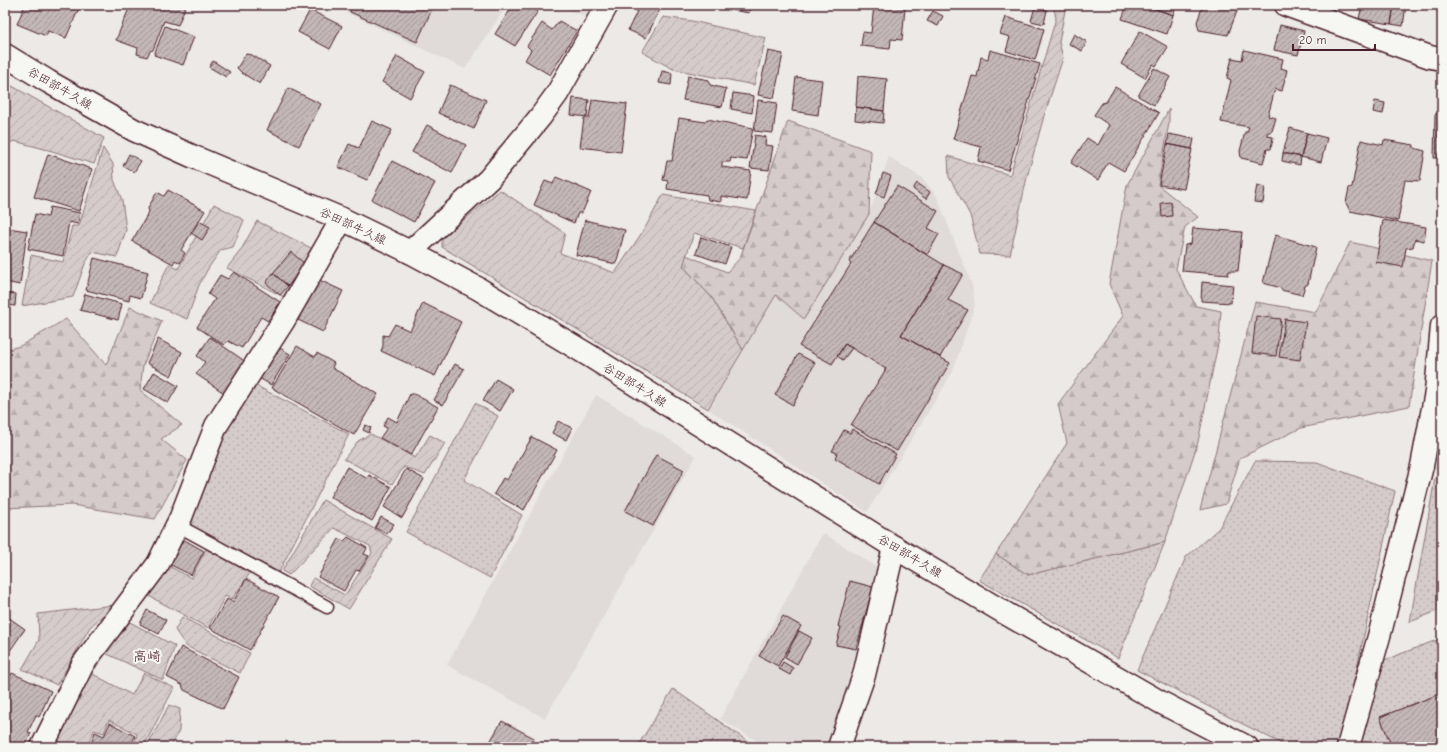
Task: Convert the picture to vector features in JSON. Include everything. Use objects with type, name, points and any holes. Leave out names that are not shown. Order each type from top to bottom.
[{"type":"street","points":[[1286,5],[1430,57],[1442,58]]},
{"type":"street","points":[[410,252],[488,179],[542,116],[557,94],[603,6]]},
{"type":"street","name":"谷田部牛久線","points":[[5,56],[134,130],[342,220],[410,252],[479,289],[583,352],[894,547],[1162,703],[1247,747]]},
{"type":"street","points":[[42,747],[83,664],[158,564],[177,526],[216,426],[284,320],[342,220]]},
{"type":"street","points":[[1348,747],[1382,629],[1422,466],[1436,392],[1442,326]]},
{"type":"street","points":[[839,747],[864,675],[894,547]]},
{"type":"lane","points":[[177,526],[326,606]]},
{"type":"shaded area","points":[[331,5],[507,5],[465,69]]},
{"type":"shaded area","points":[[555,5],[596,5],[588,17]]},
{"type":"shaded area","points":[[889,157],[922,178],[936,195],[972,285],[975,305],[952,373],[867,512],[708,409],[776,295],[804,318],[869,214]]},
{"type":"shaded area","points":[[596,395],[696,456],[545,718],[447,665]]},
{"type":"shaded area","points":[[823,533],[881,570],[832,733],[824,747],[767,747],[720,719]]},
{"type":"green space","points":[[1053,5],[1066,5],[1059,42],[1063,58],[1044,116],[1027,177],[1010,255],[980,254],[970,215],[949,177],[948,156],[1010,175],[1056,18]]},
{"type":"green space","points":[[663,17],[692,21],[766,38],[754,85],[673,69],[642,52]]},
{"type":"green space","points":[[5,82],[104,138],[94,164],[14,141],[5,145]]},
{"type":"green space","points":[[1169,109],[1169,123],[1158,185],[1198,217],[1185,227],[1176,269],[1196,306],[1221,311],[1219,339],[1198,442],[1165,542],[1028,575],[996,554],[1067,443],[1058,404],[1123,316],[1109,284],[1127,185]]},
{"type":"green space","points":[[788,121],[871,151],[869,214],[804,319],[776,295],[743,350],[712,298],[683,266],[686,255],[727,272],[740,258]]},
{"type":"green space","points":[[103,148],[113,164],[114,180],[122,200],[126,230],[117,257],[92,252],[85,264],[73,297],[22,306],[31,255],[63,262],[72,226],[79,226]]},
{"type":"green space","points":[[500,190],[565,233],[560,253],[615,273],[645,228],[663,195],[756,211],[743,248],[694,233],[683,266],[712,298],[743,350],[708,409],[442,247],[442,238]]},
{"type":"green space","points":[[214,204],[244,220],[233,247],[221,250],[209,267],[199,285],[187,319],[150,303],[169,264],[178,269]]},
{"type":"green space","points":[[257,221],[313,249],[286,298],[227,268],[241,250]]},
{"type":"green space","points":[[1350,242],[1432,261],[1409,406],[1301,428],[1240,458],[1226,504],[1200,510],[1255,302],[1316,312]]},
{"type":"green space","points":[[130,307],[162,321],[143,365],[140,390],[182,425],[161,439],[187,460],[155,519],[72,505],[5,508],[5,350],[20,346],[66,319],[106,365]]},
{"type":"green space","points":[[251,383],[349,434],[279,572],[186,524],[217,437]]},
{"type":"green space","points":[[475,403],[498,416],[464,480],[522,515],[490,578],[406,532]]},
{"type":"green space","points":[[371,434],[415,458],[430,435],[445,443],[425,475],[404,467],[392,484],[344,459],[358,441]]},
{"type":"green space","points":[[1255,461],[1317,462],[1395,491],[1340,747],[1288,747],[1137,670],[1186,557],[1219,528]]},
{"type":"green space","points":[[1442,475],[1442,609],[1410,622],[1435,478]]},
{"type":"green space","points":[[323,500],[392,539],[349,609],[309,586],[313,578],[345,595],[372,553],[370,546],[334,528],[289,575],[282,571]]},
{"type":"green space","points":[[1165,542],[1118,658],[979,580],[996,554],[1028,575]]},
{"type":"green space","points":[[206,549],[250,573],[232,599],[225,596],[208,628],[147,595],[167,565],[191,578]]},
{"type":"green space","points":[[114,605],[90,627],[57,685],[22,669],[39,640],[38,614]]},
{"type":"green space","points":[[182,617],[250,653],[240,673],[186,646],[175,630]]},
{"type":"green space","points":[[126,620],[175,646],[163,680],[103,652]]},
{"type":"green space","points":[[1442,638],[1442,693],[1380,717],[1392,747],[1359,747],[1382,661]]},
{"type":"green space","points":[[89,672],[132,695],[144,673],[174,688],[144,746],[135,742],[137,734],[109,720],[104,733],[94,730],[87,747],[54,747]]},
{"type":"green space","points":[[673,689],[756,747],[637,747]]},
{"type":"green space","points":[[169,705],[180,709],[179,731],[171,747],[147,747]]},
{"type":"building","points":[[25,5],[72,5],[79,8],[66,38],[48,31],[46,36],[17,24]]},
{"type":"building","points":[[128,5],[186,5],[178,25],[164,21],[153,50],[150,51],[147,57],[137,54],[138,48],[116,40],[130,6]]},
{"type":"building","points":[[353,5],[429,5],[433,7],[417,42],[350,12]]},
{"type":"building","points":[[513,5],[529,5],[538,11],[515,46],[495,34]]},
{"type":"building","points":[[640,5],[662,5],[646,38],[628,30]]},
{"type":"building","points":[[727,5],[751,5],[749,13],[727,9]]},
{"type":"building","points":[[874,5],[905,8],[902,40],[891,39],[890,49],[861,46],[863,32],[871,33]]},
{"type":"building","points":[[1127,5],[1144,5],[1173,15],[1167,34],[1122,19]]},
{"type":"building","points":[[1144,5],[1177,5],[1173,15]]},
{"type":"building","points":[[1203,5],[1239,6],[1228,35],[1199,30],[1197,22]]},
{"type":"building","points":[[1362,5],[1394,5],[1391,24],[1359,19]]},
{"type":"building","points":[[1394,5],[1406,5],[1403,26],[1391,24]]},
{"type":"building","points":[[1035,7],[1047,10],[1044,24],[1031,21]]},
{"type":"building","points":[[310,10],[342,26],[330,49],[298,32]]},
{"type":"building","points":[[933,11],[943,16],[938,26],[927,21]]},
{"type":"building","points":[[1006,17],[1044,29],[1035,60],[1006,51],[1010,37],[1000,34]]},
{"type":"building","points":[[559,21],[577,31],[550,75],[525,60],[531,50],[527,46],[542,23],[552,30]]},
{"type":"building","points":[[1280,25],[1304,31],[1298,55],[1274,50]]},
{"type":"building","points":[[165,26],[194,37],[183,65],[154,55]]},
{"type":"building","points":[[1140,31],[1168,47],[1156,66],[1153,64],[1145,78],[1121,64]]},
{"type":"building","points":[[1074,34],[1087,42],[1082,51],[1069,44]]},
{"type":"building","points":[[990,50],[1040,64],[1008,170],[978,161],[981,147],[953,139],[972,76],[977,77],[981,57],[988,59]]},
{"type":"building","points":[[1244,50],[1283,59],[1281,68],[1287,70],[1282,91],[1275,89],[1268,116],[1276,118],[1272,131],[1267,133],[1267,136],[1273,137],[1271,149],[1267,149],[1263,163],[1241,158],[1240,151],[1245,132],[1247,132],[1249,127],[1221,122],[1231,80],[1227,78],[1232,58],[1242,60]]},
{"type":"building","points":[[768,51],[783,54],[774,98],[758,95]]},
{"type":"building","points":[[246,54],[252,55],[270,66],[260,84],[242,73],[237,68]]},
{"type":"building","points":[[397,56],[425,72],[410,98],[382,82]]},
{"type":"building","points":[[213,61],[230,72],[226,77],[209,67]]},
{"type":"building","points":[[1154,68],[1170,77],[1154,105],[1138,96]]},
{"type":"building","points":[[662,71],[672,73],[671,85],[659,83]]},
{"type":"building","points":[[688,76],[709,80],[710,85],[726,89],[722,107],[683,100]]},
{"type":"building","points":[[858,76],[887,79],[884,111],[856,107]]},
{"type":"building","points":[[796,77],[822,80],[818,115],[792,111]]},
{"type":"building","points":[[450,85],[486,100],[474,129],[438,113]]},
{"type":"building","points":[[1115,87],[1159,113],[1124,171],[1108,162],[1098,180],[1071,163],[1087,138],[1098,145],[1109,125],[1094,115],[1102,103],[1106,102]]},
{"type":"building","points":[[288,88],[321,104],[299,146],[267,130]]},
{"type":"building","points":[[733,93],[754,96],[752,113],[731,109]]},
{"type":"building","points":[[573,98],[589,100],[587,117],[571,115]]},
{"type":"building","points":[[592,100],[627,104],[621,152],[580,147],[584,118],[589,118]]},
{"type":"building","points":[[758,100],[777,103],[773,133],[754,131]]},
{"type":"building","points":[[1375,101],[1385,103],[1383,114],[1373,112]]},
{"type":"building","points":[[856,107],[884,111],[883,123],[855,120]]},
{"type":"building","points":[[1435,114],[1440,114],[1440,158],[1434,158]]},
{"type":"building","points":[[679,118],[705,122],[707,119],[753,128],[747,160],[731,158],[730,162],[722,162],[722,167],[751,171],[747,200],[721,196],[721,202],[708,200],[707,195],[667,189],[668,181],[663,180],[667,161],[672,161]]},
{"type":"building","points":[[372,121],[392,130],[367,180],[338,167],[349,144],[359,148]]},
{"type":"building","points":[[427,125],[466,145],[452,173],[412,152]]},
{"type":"building","points":[[1290,128],[1307,133],[1301,157],[1283,153]]},
{"type":"building","points":[[1307,133],[1327,138],[1321,162],[1301,157]]},
{"type":"building","points":[[1169,134],[1194,139],[1192,149],[1167,144]]},
{"type":"building","points":[[755,135],[766,137],[765,145],[773,146],[769,170],[750,168]]},
{"type":"building","points":[[1361,140],[1383,145],[1384,140],[1414,145],[1414,148],[1425,151],[1420,181],[1405,180],[1398,221],[1350,211],[1346,203],[1349,188],[1352,187]]},
{"type":"building","points":[[1167,144],[1192,149],[1184,189],[1159,185]]},
{"type":"building","points":[[1283,153],[1301,157],[1300,165],[1282,161]]},
{"type":"building","points":[[48,154],[92,169],[79,211],[34,197]]},
{"type":"building","points":[[129,154],[141,161],[134,172],[123,166]]},
{"type":"building","points":[[392,161],[435,183],[414,222],[372,200]]},
{"type":"building","points":[[883,173],[891,176],[884,197],[876,194]]},
{"type":"building","points":[[556,177],[591,192],[582,213],[578,213],[574,223],[534,205],[545,181],[553,184]]},
{"type":"building","points":[[917,183],[930,192],[926,199],[913,189]]},
{"type":"building","points":[[1257,185],[1265,187],[1263,203],[1254,202]]},
{"type":"building","points":[[897,186],[938,211],[928,228],[939,234],[927,255],[874,222]]},
{"type":"building","points":[[168,190],[205,211],[181,250],[185,253],[180,263],[175,260],[173,264],[132,241],[149,212],[148,208],[157,192],[164,196]]},
{"type":"building","points":[[1171,202],[1172,216],[1162,217],[1161,203]]},
{"type":"building","points":[[50,207],[80,213],[78,224],[69,222],[63,256],[28,249],[35,214],[48,217]]},
{"type":"building","points":[[585,220],[625,230],[616,264],[576,255]]},
{"type":"building","points":[[1383,220],[1426,227],[1424,241],[1415,239],[1413,247],[1406,248],[1403,267],[1376,262]]},
{"type":"building","points":[[199,221],[210,227],[202,240],[191,233]]},
{"type":"building","points":[[874,222],[944,265],[901,335],[950,363],[897,451],[851,425],[886,369],[845,344],[832,364],[799,346],[851,264],[849,262]]},
{"type":"building","points":[[8,228],[27,231],[20,285],[5,282],[5,237],[7,238]]},
{"type":"building","points":[[1193,228],[1242,232],[1238,271],[1229,271],[1228,275],[1182,271],[1185,245],[1191,244]]},
{"type":"building","points":[[1275,235],[1316,247],[1308,284],[1305,286],[1302,295],[1281,290],[1281,288],[1263,283]]},
{"type":"building","points":[[701,237],[731,247],[725,264],[696,254]]},
{"type":"building","points":[[291,252],[305,264],[288,286],[273,273]]},
{"type":"building","points":[[94,258],[148,272],[141,298],[130,295],[129,301],[86,290]]},
{"type":"building","points":[[944,265],[963,274],[948,300],[968,310],[940,357],[901,335]]},
{"type":"building","points":[[234,272],[280,302],[268,321],[261,317],[242,348],[228,341],[224,345],[197,327],[215,299],[208,294],[220,275],[228,279]]},
{"type":"building","points":[[273,273],[288,286],[280,295],[266,283]]},
{"type":"building","points":[[317,279],[343,291],[323,332],[298,320]]},
{"type":"building","points":[[1202,282],[1233,285],[1231,303],[1201,301]]},
{"type":"building","points":[[5,293],[16,294],[15,306],[5,305]]},
{"type":"building","points":[[85,294],[122,304],[118,320],[80,310]]},
{"type":"building","points":[[423,303],[461,322],[435,376],[381,351],[383,346],[383,335],[388,336],[395,324],[410,331]]},
{"type":"building","points":[[1256,316],[1281,319],[1276,356],[1252,353]]},
{"type":"building","points":[[1285,319],[1306,322],[1300,360],[1279,357]]},
{"type":"building","points":[[210,337],[246,362],[224,393],[196,374],[205,362],[197,356]]},
{"type":"building","points":[[158,339],[182,352],[171,376],[147,363]]},
{"type":"building","points":[[845,344],[852,348],[843,360],[837,356]]},
{"type":"building","points":[[297,346],[315,357],[317,353],[334,363],[332,368],[378,394],[354,435],[272,388]]},
{"type":"building","points":[[278,347],[290,354],[271,385],[259,378]]},
{"type":"building","points":[[798,354],[815,363],[793,405],[775,395]]},
{"type":"building","points":[[455,364],[464,369],[443,405],[434,400]]},
{"type":"building","points":[[154,372],[178,386],[168,403],[144,389]]},
{"type":"building","points":[[496,379],[513,389],[500,411],[483,401]]},
{"type":"building","points":[[410,394],[414,394],[438,407],[411,455],[380,438],[387,428],[383,426],[388,417],[397,422]]},
{"type":"building","points":[[558,421],[572,428],[566,440],[552,433]]},
{"type":"building","points":[[365,425],[371,427],[369,433],[363,430]]},
{"type":"building","points":[[852,429],[896,454],[879,484],[835,458],[837,453],[832,451],[844,430],[850,433]]},
{"type":"building","points":[[532,437],[557,450],[524,510],[494,494],[503,478],[507,480]]},
{"type":"building","points":[[656,455],[684,470],[653,526],[625,511]]},
{"type":"building","points":[[347,467],[366,478],[369,475],[391,487],[372,521],[330,497]]},
{"type":"building","points":[[406,469],[424,479],[402,518],[384,507]]},
{"type":"building","points":[[381,517],[394,524],[387,534],[375,528]]},
{"type":"building","points":[[348,537],[367,548],[364,554],[369,556],[359,571],[356,570],[344,591],[318,577],[339,539],[344,541]]},
{"type":"building","points":[[181,538],[204,551],[191,575],[167,563]]},
{"type":"building","points":[[246,579],[279,597],[250,650],[210,628],[227,599],[233,602]]},
{"type":"building","points":[[850,581],[873,587],[856,649],[836,645],[841,627],[838,626]]},
{"type":"building","points":[[147,610],[166,620],[159,634],[140,624]]},
{"type":"building","points":[[5,615],[25,629],[7,655],[5,654]]},
{"type":"building","points":[[783,616],[801,626],[778,666],[759,656]]},
{"type":"building","points":[[799,631],[812,638],[797,664],[785,657]]},
{"type":"building","points":[[181,647],[239,677],[223,709],[184,690],[182,685],[167,677]]},
{"type":"building","points":[[783,662],[793,668],[790,675],[779,669]]},
{"type":"building","points":[[12,673],[51,691],[39,717],[36,715],[28,732],[31,733],[25,747],[13,747],[5,743],[5,687]]},
{"type":"building","points":[[1442,693],[1442,747],[1392,747],[1380,717]]},
{"type":"building","points":[[502,721],[534,738],[530,747],[487,747]]},
{"type":"building","points":[[110,723],[135,736],[132,743],[140,747],[90,747],[95,732],[104,736]]},
{"type":"district","name":"高崎","points":[[147,656]]}]
